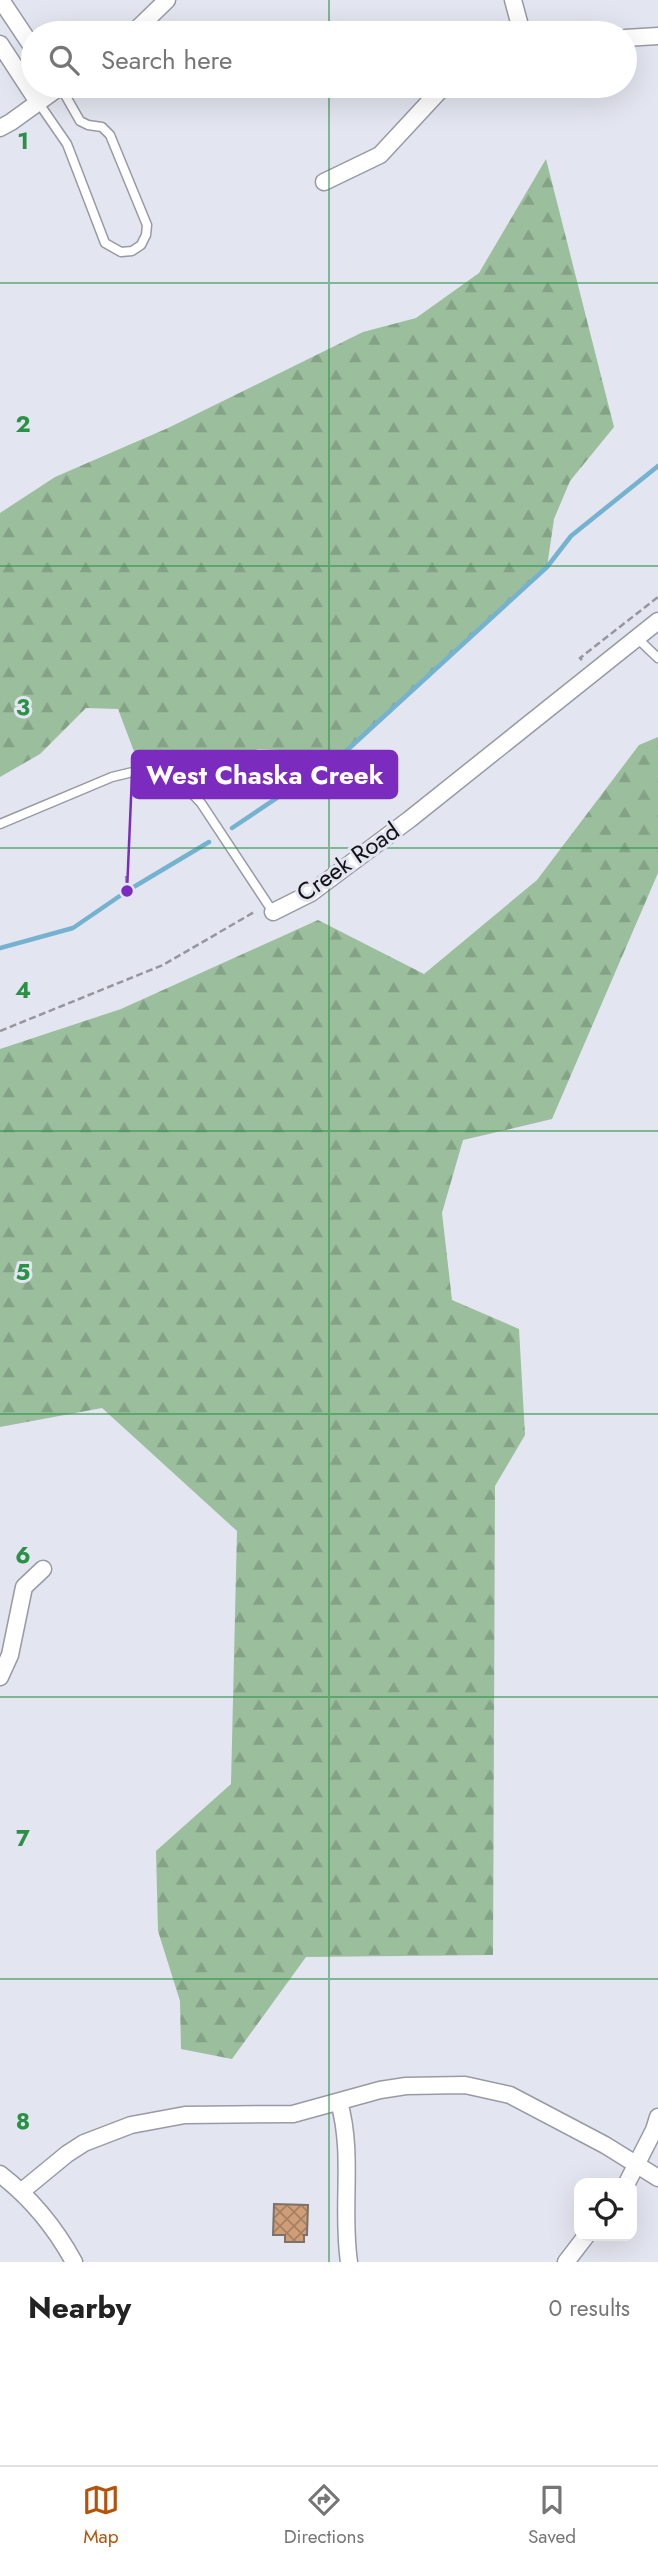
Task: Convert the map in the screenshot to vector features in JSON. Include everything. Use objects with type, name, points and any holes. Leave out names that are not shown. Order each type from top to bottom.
[{"type":"street","points":[[1,0],[21,30]]},
{"type":"street","points":[[146,21],[167,0]]},
{"type":"street","points":[[513,0],[519,21]]},
{"type":"street","points":[[637,37],[658,36]]},
{"type":"street","points":[[0,44],[21,76]]},
{"type":"street","points":[[35,98],[38,102]]},
{"type":"street","points":[[0,128],[44,98]]},
{"type":"street","points":[[324,182],[380,155],[433,98]]},
{"type":"street","name":"Creek Road","points":[[273,912],[311,893],[410,819],[658,621]]},
{"type":"street","points":[[0,1677],[10,1655],[24,1587],[43,1569]]},
{"type":"street","points":[[22,2191],[84,2143],[149,2120],[185,2115],[293,2114],[406,2086],[465,2085],[510,2095],[638,2164],[658,2178]]},
{"type":"street","points":[[339,2102],[345,2134],[345,2224],[349,2262]]},
{"type":"street","points":[[630,2178],[658,2117]]},
{"type":"street","points":[[0,2174],[22,2191],[47,2218],[74,2262]]},
{"type":"street","points":[[566,2262],[582,2241]]},
{"type":"lane","points":[[38,102],[67,144],[105,243],[121,252],[132,251],[141,244],[147,225],[110,135],[102,127],[80,121],[67,98]]},
{"type":"lane","points":[[637,638],[658,658]]},
{"type":"lane","points":[[0,824],[112,777],[141,769],[161,774],[183,784],[201,803],[273,912]]},
{"type":"path","points":[[593,673],[580,658],[658,597]]},
{"type":"path","points":[[126,876],[127,891]]},
{"type":"path","name":"Creek Road","points":[[0,1031],[163,965],[262,908],[273,912]]},
{"type":"green space","points":[[546,159],[614,427],[570,481],[554,519],[547,567],[344,753],[258,749],[183,784],[141,770],[118,709],[86,708],[40,754],[0,777],[0,513],[55,477],[168,428],[363,332],[416,318],[479,273]]},
{"type":"green space","points":[[658,737],[658,873],[552,1119],[463,1140],[442,1213],[452,1300],[519,1329],[525,1435],[495,1486],[493,1955],[306,1957],[232,2059],[181,2049],[180,2001],[158,1931],[156,1851],[231,1784],[237,1531],[102,1408],[0,1427],[0,1049],[121,1009],[318,920],[424,974],[537,880],[639,745]]},
{"type":"building","points":[[274,2204],[308,2205],[307,2235],[304,2235],[304,2242],[285,2242],[285,2235],[273,2235]]},
{"type":"waterway","points":[[232,828],[344,753],[547,567],[571,536],[658,466]]},
{"type":"waterway","points":[[0,948],[73,928],[127,891],[209,842]]},
{"type":"place","name":"West Chaska Creek","points":[[127,891]]}]
